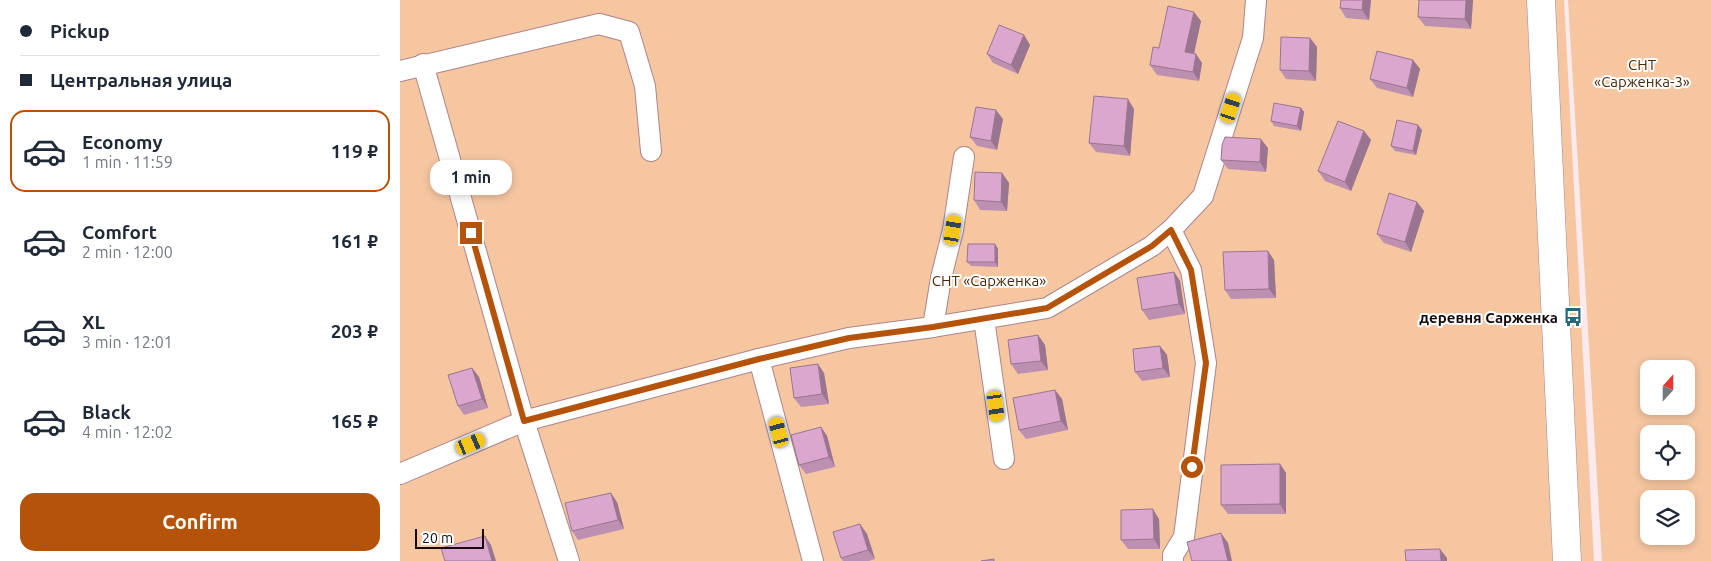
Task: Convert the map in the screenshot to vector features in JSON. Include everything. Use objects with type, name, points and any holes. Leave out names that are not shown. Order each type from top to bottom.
[{"type":"main road","points":[[1541,0],[1567,561]]},
{"type":"street","points":[[400,474],[524,421],[759,359],[849,338],[933,327],[1047,308],[1152,246],[1171,230],[1202,196],[1253,38],[1256,0]]},
{"type":"street","points":[[400,71],[598,24],[629,32],[645,86],[651,151]]},
{"type":"street","points":[[423,64],[524,421],[569,561]]},
{"type":"street","points":[[933,327],[941,278],[953,230],[964,157]]},
{"type":"street","points":[[1171,230],[1191,270],[1206,363],[1184,537],[1173,555],[1173,561]]},
{"type":"street","points":[[984,318],[1004,459]]},
{"type":"street","points":[[759,359],[813,561]]},
{"type":"green space","name":"СНТ «Сарженка»","points":[[400,0],[1564,0],[1594,561],[400,561]]},
{"type":"green space","name":"СНТ «Сарженка-3»","points":[[1568,0],[1711,0],[1711,561],[1602,561]]},
{"type":"building","points":[[1341,0],[1363,0],[1362,10],[1340,8]]},
{"type":"building","points":[[1419,0],[1466,0],[1465,19],[1418,17]]},
{"type":"building","points":[[1168,6],[1194,12],[1185,52],[1196,54],[1193,72],[1150,65],[1153,47],[1159,48]]},
{"type":"building","points":[[999,25],[1024,35],[1011,65],[987,54]]},
{"type":"building","points":[[1281,37],[1310,38],[1309,71],[1280,70]]},
{"type":"building","points":[[1377,51],[1413,60],[1407,88],[1370,79]]},
{"type":"building","points":[[1094,96],[1128,99],[1124,146],[1089,143]]},
{"type":"building","points":[[1274,103],[1301,108],[1297,126],[1271,121]]},
{"type":"building","points":[[976,107],[996,110],[991,141],[970,137]]},
{"type":"building","points":[[1397,120],[1418,125],[1413,151],[1391,146]]},
{"type":"building","points":[[1338,121],[1364,131],[1345,182],[1318,171]]},
{"type":"building","points":[[1225,137],[1261,139],[1260,162],[1221,160],[1222,145]]},
{"type":"building","points":[[975,172],[1002,173],[1001,202],[974,200]]},
{"type":"building","points":[[1389,193],[1417,202],[1405,242],[1377,234]]},
{"type":"building","points":[[968,244],[995,244],[995,262],[967,262]]},
{"type":"building","points":[[1268,251],[1269,289],[1225,290],[1223,252]]},
{"type":"building","points":[[1174,272],[1179,304],[1142,310],[1137,278]]},
{"type":"building","points":[[1038,335],[1041,361],[1011,364],[1008,340]]},
{"type":"building","points":[[1160,346],[1163,368],[1135,372],[1133,349]]},
{"type":"building","points":[[818,364],[822,394],[794,398],[790,368]]},
{"type":"building","points":[[472,368],[482,399],[458,406],[448,375]]},
{"type":"building","points":[[1055,390],[1061,421],[1019,430],[1013,398]]},
{"type":"building","points":[[821,427],[829,457],[799,465],[791,435]]},
{"type":"building","points":[[1280,464],[1280,504],[1221,505],[1221,465]]},
{"type":"building","points":[[611,493],[618,520],[572,531],[565,503]]},
{"type":"building","points":[[1153,509],[1154,539],[1121,540],[1121,510]]},
{"type":"building","points":[[860,524],[868,550],[841,558],[833,532]]},
{"type":"building","points":[[1221,533],[1228,561],[1192,561],[1187,542]]},
{"type":"building","points":[[485,536],[492,561],[445,561],[441,548]]},
{"type":"building","points":[[1440,549],[1441,561],[1406,561],[1405,550]]},
{"type":"place","name":"деревня Сарженка","points":[[1573,317]]},
{"type":"route","points":[[471,233],[524,421],[759,359],[849,338],[933,327],[1047,308],[1152,246],[1171,230],[1191,270],[1206,363],[1192,467]]}]
